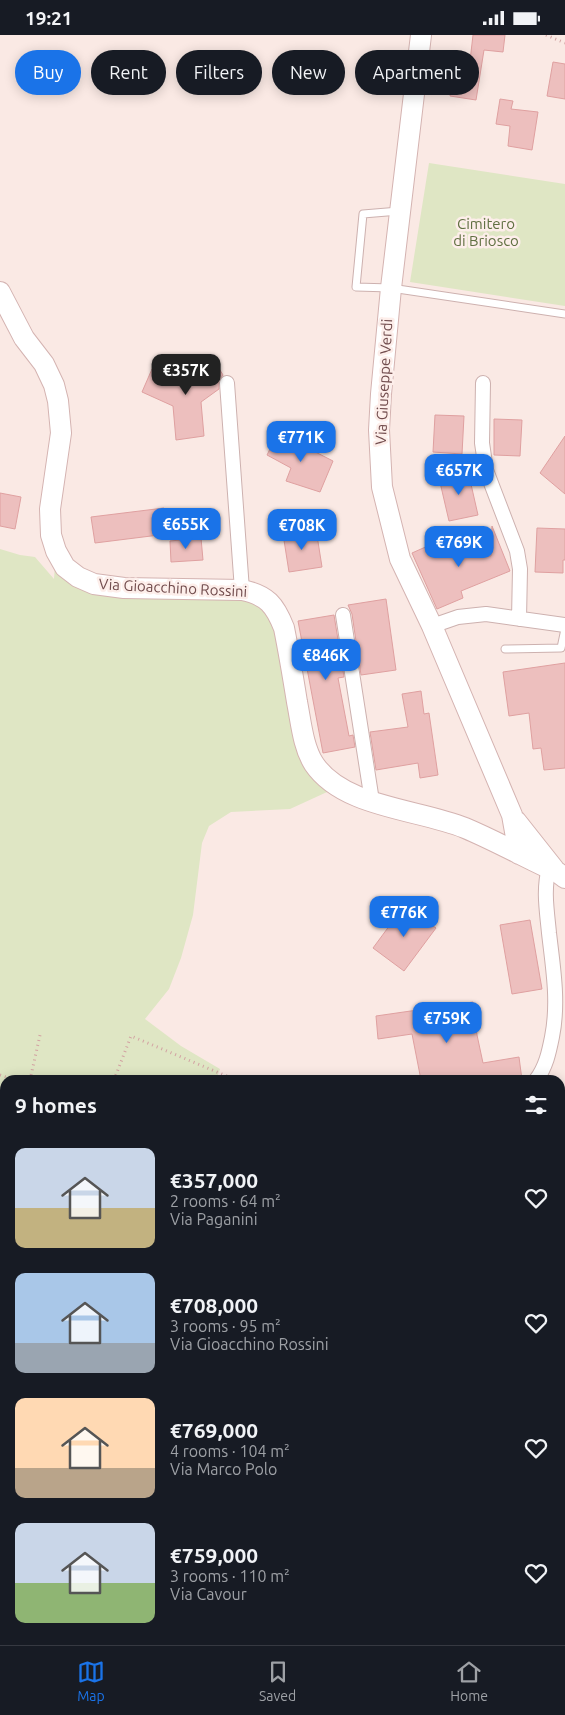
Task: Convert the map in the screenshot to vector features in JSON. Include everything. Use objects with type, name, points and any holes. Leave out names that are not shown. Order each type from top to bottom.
[{"type":"street","name":"Via Giuseppe Verdi","points":[[421,35],[391,288],[381,394],[379,431],[382,487],[400,559],[432,626],[512,815],[520,854]]},
{"type":"street","name":"Via Gioacchino Rossini","points":[[0,292],[24,338],[44,364],[54,385],[58,401],[61,433],[50,509],[51,535],[56,551],[65,567],[78,577],[94,584],[124,588],[242,590],[256,593],[269,601],[277,611],[284,628],[303,734],[314,764],[338,787],[372,801],[464,827],[557,873]]},
{"type":"street","points":[[227,383],[242,590]]},
{"type":"street","points":[[484,383],[482,443],[486,470],[517,551],[520,569],[519,619]]},
{"type":"street","points":[[432,626],[458,617],[486,614],[565,625]]},
{"type":"street","points":[[344,615],[372,801]]},
{"type":"street","points":[[512,815],[557,873],[545,895],[556,1001],[554,1027],[550,1050],[540,1075]]},
{"type":"lane","points":[[401,210],[362,214],[356,287],[391,288],[565,314]]},
{"type":"lane","points":[[505,649],[561,648],[565,629]]},
{"type":"path","points":[[546,35],[565,43]]},
{"type":"path","points":[[31,1075],[40,1035]]},
{"type":"path","points":[[116,1075],[130,1036],[224,1075]]},
{"type":"green space","name":"Cimitero di Briosco","points":[[429,163],[565,184],[565,306],[410,282]]},
{"type":"green space","points":[[0,549],[35,557],[54,579],[56,551],[78,577],[269,601],[303,734],[338,787],[290,809],[231,812],[209,826],[202,843],[193,915],[181,958],[169,989],[145,1019],[181,1046],[220,1069],[218,1075],[0,1075]]},
{"type":"building","points":[[473,35],[505,35],[503,52],[484,50],[479,81],[479,50],[471,50]]},
{"type":"building","points":[[553,62],[565,64],[565,99],[547,96]]},
{"type":"building","points":[[450,95],[477,95],[476,100]]},
{"type":"building","points":[[500,99],[513,101],[511,109],[538,112],[532,150],[508,146],[510,126],[496,124]]},
{"type":"building","points":[[212,357],[223,375],[219,380],[219,389],[201,402],[204,436],[176,440],[173,406],[142,392],[152,369],[183,378]]},
{"type":"building","points":[[435,415],[464,416],[462,454],[433,452]]},
{"type":"building","points":[[494,419],[522,420],[520,456],[494,455]]},
{"type":"building","points":[[278,433],[333,461],[320,492],[286,481],[291,468],[267,455]]},
{"type":"building","points":[[565,436],[565,494],[540,473]]},
{"type":"building","points":[[468,471],[478,515],[449,521],[439,478]]},
{"type":"building","points":[[0,493],[21,497],[15,529],[0,526]]},
{"type":"building","points":[[164,508],[167,534],[95,543],[91,517]]},
{"type":"building","points":[[492,526],[510,571],[461,591],[463,598],[437,609],[412,553],[439,541],[443,550],[482,535],[487,556],[491,556]]},
{"type":"building","points":[[537,528],[565,529],[563,573],[535,572]]},
{"type":"building","points":[[316,529],[322,567],[289,572],[283,534]]},
{"type":"building","points":[[201,538],[203,560],[171,562],[170,541]]},
{"type":"building","points":[[386,599],[396,670],[361,675],[352,614],[348,605]]},
{"type":"building","points":[[334,615],[344,677],[338,678],[349,736],[353,735],[355,747],[323,753],[298,621]]},
{"type":"building","points":[[565,663],[565,768],[544,770],[541,748],[533,749],[529,713],[509,716],[503,672]]},
{"type":"building","points":[[421,691],[424,714],[429,713],[438,775],[420,778],[418,763],[376,770],[370,732],[408,727],[402,694]]},
{"type":"building","points":[[404,906],[436,928],[404,971],[373,948]]},
{"type":"building","points":[[530,920],[542,989],[512,994],[500,925]]},
{"type":"building","points":[[473,1002],[483,1063],[519,1057],[521,1075],[420,1075],[412,1034],[378,1039],[376,1016]]}]
